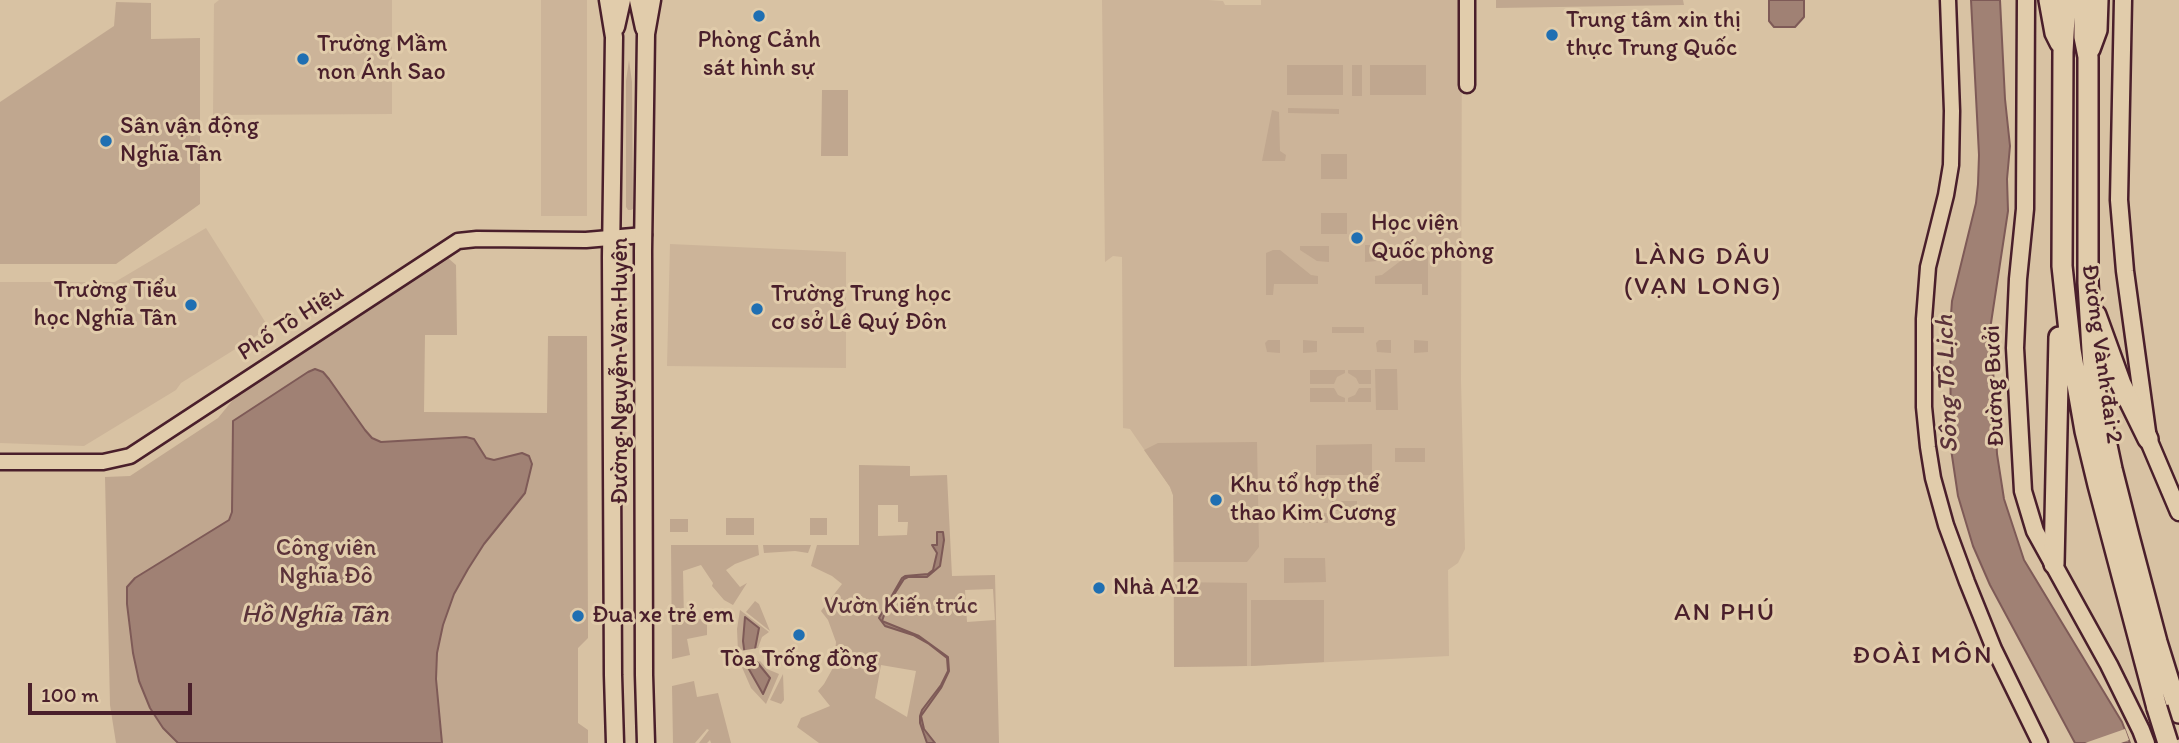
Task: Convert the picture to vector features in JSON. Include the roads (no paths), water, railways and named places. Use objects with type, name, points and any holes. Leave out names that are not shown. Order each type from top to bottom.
[{"type":"highway","points":[[2049,0],[2055,33],[2063,52]]},
{"type":"highway","name":"Đường Vành đai 2","points":[[2066,0],[2063,52],[2062,266],[2071,350],[2085,431],[2173,711]]},
{"type":"highway","name":"Đường Vành đai 2","points":[[2084,0],[2084,37],[2088,57],[2088,283],[2094,384],[2106,443],[2173,711]]},
{"type":"highway","points":[[2088,57],[2097,30],[2098,0]]},
{"type":"highway","points":[[2054,564],[2062,266]]},
{"type":"highway","points":[[2088,283],[2108,352],[2148,439]]},
{"type":"highway","points":[[2168,743],[2173,711]]},
{"type":"main road","name":"Đường Nguyễn Văn Huyên","points":[[608,0],[614,37],[611,238],[615,743]]},
{"type":"main road","points":[[614,37],[622,0]]},
{"type":"main road","points":[[638,0],[646,34]]},
{"type":"main road","name":"Đường Nguyễn Văn Huyên","points":[[646,743],[644,235],[646,34],[652,0]]},
{"type":"main road","name":"Đường Bưởi","points":[[2026,0],[2025,209],[2016,319],[2016,395],[2023,491],[2035,531],[2109,665],[2143,736]]},
{"type":"main road","points":[[2123,0],[2119,200],[2125,271],[2148,439],[2179,512]]},
{"type":"main road","points":[[613,550],[644,550]]},
{"type":"main road","points":[[613,675],[644,675]]},
{"type":"main road","points":[[2143,736],[2173,711]]},
{"type":"street","points":[[1467,0],[1467,85]]},
{"type":"street","points":[[1948,0],[1951,165],[1928,267],[1924,319],[1924,394],[1928,447],[1946,525],[1966,582],[1994,649],[2040,743]]},
{"type":"street","name":"Phố Tô Hiệu","points":[[0,462],[103,462],[130,456],[458,241],[586,240],[644,235]]},
{"type":"water","points":[[1769,0],[1804,0],[1804,17],[1795,27],[1774,27],[1769,21]]},
{"type":"water","points":[[1971,0],[2000,0],[2010,146],[2008,211],[1991,323],[1997,454],[2004,499],[2024,560],[2122,722],[2130,743],[2075,743],[1990,585],[1973,546],[1958,496],[1951,449],[1950,328],[1952,301],[1976,203],[1978,184],[1979,155]]},
{"type":"water","name":"Hồ Nghĩa Tân","points":[[315,369],[323,372],[329,379],[372,438],[381,442],[466,437],[474,439],[486,458],[494,460],[522,453],[529,456],[532,464],[525,493],[484,544],[468,569],[454,594],[443,625],[437,653],[436,679],[442,743],[178,743],[163,728],[150,708],[139,681],[133,653],[127,587],[135,578],[229,520],[232,512],[233,421]]},
{"type":"water","points":[[937,532],[943,532],[944,540],[940,566],[927,577],[904,579],[888,604],[882,621],[919,636],[948,657],[949,671],[941,688],[921,716],[924,729],[935,743],[927,743],[920,716],[948,671],[947,658],[913,635],[885,626],[879,618],[902,578],[905,576],[928,574],[933,570],[937,553],[932,545],[937,545]]},
{"type":"water","points":[[745,617],[759,628],[755,649],[757,662],[770,678],[763,694],[746,664],[743,641]]},
{"type":"place","name":"Phòng Cảnh sát hình sự","points":[[759,16]]},
{"type":"place","name":"Trung tâm xin thị thực Trung Quốc","points":[[1552,35]]},
{"type":"place","name":"Trường Mầm non Ánh Sao","points":[[303,59]]},
{"type":"place","name":"Sân vận động Nghĩa Tân","points":[[106,141]]},
{"type":"place","name":"Học viện Quốc phòng","points":[[1357,238]]},
{"type":"place","name":"Trường Tiểu học Nghĩa Tân","points":[[191,305]]},
{"type":"place","name":"Trường Trung học cơ sở Lê Quý Đôn","points":[[757,309]]},
{"type":"place","name":"Khu tổ hợp thể thao Kim Cương","points":[[1216,500]]},
{"type":"place","name":"Nhà A12","points":[[1099,588]]},
{"type":"place","name":"Đua xe trẻ em","points":[[578,616]]},
{"type":"place","name":"Tòa Trống đồng","points":[[799,635]]},
{"type":"district","name":"LÀNG DÂU (VẠN LONG)","points":[[1703,272]]},
{"type":"district","name":"AN PHÚ","points":[[1725,613]]},
{"type":"district","name":"ĐOÀI MÔN","points":[[1923,656]]},
{"type":"water label","name":"Sông Tô Lịch","points":[[1948,384]]},
{"type":"park label","name":"Công viên Nghĩa Đô","points":[[326,563]]},
{"type":"park label","name":"Vườn Kiến trúc","points":[[901,607]]}]
